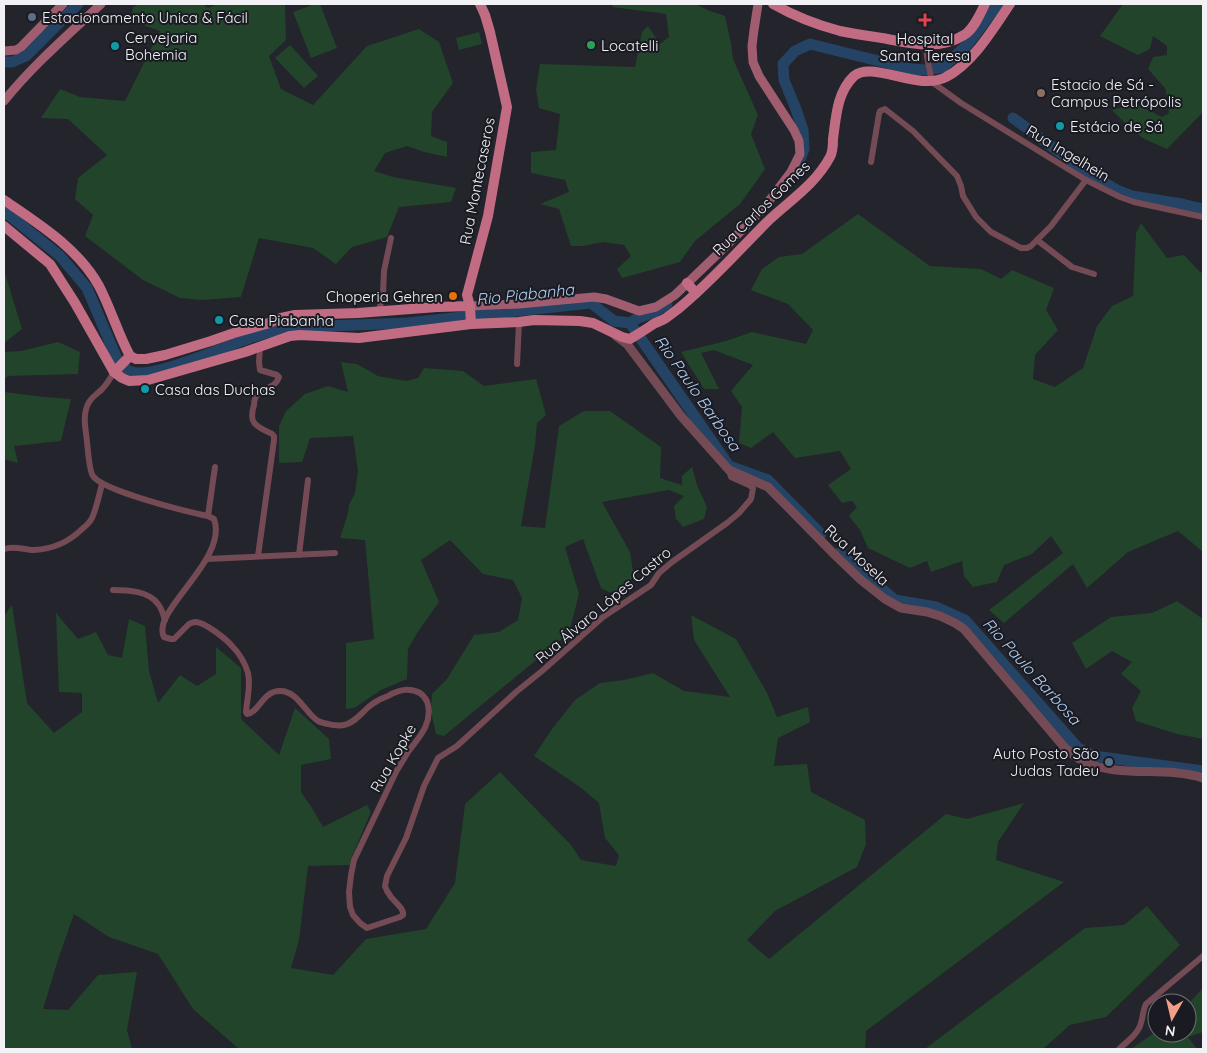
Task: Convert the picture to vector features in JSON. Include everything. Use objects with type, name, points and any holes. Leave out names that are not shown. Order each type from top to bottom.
[{"type":"main road","points":[[4,51],[16,50],[21,47],[63,4]]},
{"type":"main road","points":[[4,101],[37,64],[101,4]]},
{"type":"main road","name":"Rua Montecaseros","points":[[471,324],[467,295],[488,216],[507,107],[490,32],[480,4]]},
{"type":"main road","points":[[4,200],[74,252],[99,286],[130,356],[136,359],[166,355],[281,318],[296,316],[594,298],[606,299],[639,312],[656,307],[675,295],[725,247],[763,208],[791,172],[800,154],[799,141],[794,130],[759,76],[754,62],[753,38],[758,4]]},
{"type":"main road","points":[[776,5],[814,23],[841,31],[910,44],[926,45],[954,40],[965,34],[970,30],[985,4]]},
{"type":"main road","points":[[932,82],[944,78],[966,62],[1010,4]]},
{"type":"main road","name":"Rua Carlos Gomes","points":[[629,342],[652,325],[666,318],[696,293],[768,221],[819,175],[831,155],[839,100],[854,76],[864,71],[873,71],[916,81],[932,82]]},
{"type":"main road","points":[[4,226],[50,264],[75,303],[114,372],[129,381],[148,380],[208,364],[290,336],[300,335],[359,338],[471,324],[534,320],[593,323],[629,342]]},
{"type":"main road","points":[[687,283],[696,293]]},
{"type":"main road","points":[[114,372],[130,356]]},
{"type":"street","points":[[926,45],[932,82]]},
{"type":"street","name":"Rua Ingelhein","points":[[932,82],[961,103],[1086,180],[1120,197],[1134,202],[1203,217]]},
{"type":"street","points":[[871,162],[880,110],[885,109],[913,131],[957,176],[963,196],[976,218],[991,232],[1021,248],[1027,248],[1037,240],[1061,215],[1086,180]]},
{"type":"street","points":[[379,311],[383,294],[384,271],[391,238]]},
{"type":"street","points":[[1037,240],[1072,267],[1094,274]]},
{"type":"street","points":[[517,364],[519,322]]},
{"type":"street","name":"Rua Mosela","points":[[629,342],[681,416],[729,470],[768,487],[861,580],[885,599],[901,608],[940,616],[955,623],[964,630],[1064,748],[1093,766],[1116,770],[1184,774],[1203,778]]},
{"type":"street","points":[[258,556],[274,440],[272,434],[256,425],[251,418],[254,401],[258,394],[278,382],[279,377],[277,374],[260,370],[260,347]]},
{"type":"street","points":[[114,372],[104,388],[92,398],[85,413],[93,476],[102,484],[163,505],[208,516],[214,519],[215,523],[213,545],[208,559],[180,594],[165,620]]},
{"type":"street","points":[[208,516],[215,466]]},
{"type":"street","name":"Rua Álvaro Lópes Castro","points":[[403,915],[401,908],[387,891],[385,886],[387,876],[406,838],[424,786],[438,758],[457,746],[603,617],[651,584],[659,573],[672,562],[720,528],[746,505],[751,499],[753,488],[731,477],[729,470]]},
{"type":"street","points":[[299,555],[308,480]]},
{"type":"street","points":[[4,549],[10,547],[42,550],[68,541],[92,519],[102,484]]},
{"type":"street","points":[[208,559],[335,553]]},
{"type":"street","points":[[113,590],[132,591],[153,598],[158,604],[165,620]]},
{"type":"street","name":"Rua Kopke","points":[[165,620],[162,632],[164,637],[168,639],[171,640],[178,636],[189,624],[198,622],[233,646],[243,660],[248,673],[249,685],[246,712],[248,715],[252,713],[264,698],[273,692],[279,691],[292,695],[318,721],[339,726],[353,722],[372,704],[403,689],[409,689],[424,696],[428,702],[429,712],[425,729],[396,772],[354,860],[349,892],[350,907],[353,914],[367,928],[400,918],[403,915]]},
{"type":"street","points":[[1118,1049],[1132,1038],[1139,1028],[1146,1004],[1203,956]]},
{"type":"green space","points":[[140,4],[203,4],[208,8],[218,4],[285,4],[286,40],[269,56],[281,89],[313,105],[367,46],[419,29],[439,42],[453,83],[432,112],[431,136],[447,142],[447,157],[407,146],[385,153],[374,171],[393,177],[456,188],[451,202],[399,207],[387,237],[352,247],[336,264],[313,248],[259,238],[241,297],[202,300],[180,298],[143,280],[85,236],[93,215],[75,199],[78,178],[107,155],[68,119],[41,118],[60,89],[80,97],[125,101],[160,31],[131,21],[133,7]]},
{"type":"green space","points":[[320,4],[337,48],[311,58],[293,12]]},
{"type":"green space","points":[[613,4],[695,4],[725,16],[733,59],[758,115],[751,134],[765,169],[740,204],[695,241],[680,262],[622,278],[617,269],[631,256],[624,245],[603,242],[571,246],[559,209],[540,204],[569,192],[565,180],[531,173],[531,152],[556,150],[560,114],[539,108],[536,89],[540,64],[635,67],[642,32],[648,26],[660,44],[669,37],[666,14],[612,7]]},
{"type":"green space","points":[[1123,4],[1203,4],[1203,112],[1167,149],[1144,139],[1112,110],[1136,104],[1162,117],[1169,113],[1165,88],[1148,69],[1153,57],[1167,55],[1167,46],[1153,36],[1150,49],[1138,55],[1100,36]]},
{"type":"green space","points":[[479,32],[482,44],[459,50],[456,38]]},
{"type":"green space","points":[[290,45],[318,76],[304,88],[275,58]]},
{"type":"green space","points":[[858,214],[930,266],[981,269],[1001,279],[1012,270],[1054,288],[1046,310],[1058,330],[1035,355],[1033,379],[1055,387],[1083,368],[1097,326],[1112,306],[1133,296],[1136,233],[1141,223],[1167,258],[1184,255],[1201,273],[1203,269],[1203,552],[1178,531],[1128,552],[1087,588],[1073,564],[1004,623],[989,610],[1063,553],[1051,536],[1032,554],[1004,565],[997,582],[973,587],[964,576],[962,561],[931,572],[927,561],[910,568],[868,548],[860,530],[849,516],[857,507],[852,501],[842,503],[828,485],[851,469],[840,451],[795,458],[773,432],[751,448],[739,443],[742,407],[731,391],[753,365],[714,350],[701,353],[719,389],[704,389],[681,352],[726,341],[752,332],[806,344],[813,330],[788,304],[751,290],[762,269],[779,257],[802,254]]},
{"type":"green space","points":[[4,270],[22,329],[4,343]]},
{"type":"green space","points":[[58,342],[80,352],[78,374],[8,376],[4,380],[4,352],[21,351]]},
{"type":"green space","points":[[341,362],[357,364],[378,376],[406,381],[418,378],[424,368],[463,371],[484,386],[536,379],[546,415],[537,423],[521,526],[545,528],[559,426],[584,411],[610,411],[661,447],[660,478],[682,485],[682,476],[692,467],[697,485],[707,507],[704,519],[683,527],[676,519],[674,506],[684,496],[669,490],[602,502],[630,552],[634,577],[613,594],[601,588],[583,539],[565,547],[579,594],[569,633],[444,736],[436,734],[431,712],[432,694],[447,679],[474,635],[499,632],[518,620],[522,598],[513,580],[483,574],[450,540],[421,560],[439,602],[408,649],[407,679],[381,690],[354,708],[346,709],[346,643],[374,639],[365,540],[340,538],[349,505],[355,493],[358,471],[353,436],[310,438],[302,462],[279,463],[279,426],[286,411],[305,394],[328,386],[348,392]]},
{"type":"green space","points":[[4,392],[71,399],[61,441],[14,446],[18,463],[4,459]]},
{"type":"green space","points":[[1177,601],[1203,619],[1203,739],[1177,734],[1136,721],[1132,708],[1141,691],[1121,674],[1132,662],[1112,651],[1086,669],[1072,643],[1111,617],[1152,613]]},
{"type":"green space","points":[[12,605],[27,703],[54,733],[82,712],[82,693],[59,692],[56,613],[78,639],[96,632],[108,655],[122,658],[129,619],[145,626],[149,671],[158,703],[180,675],[197,686],[216,674],[216,647],[241,668],[241,719],[279,755],[295,708],[329,739],[331,759],[301,765],[301,792],[323,827],[367,805],[371,812],[350,865],[308,866],[299,940],[291,968],[333,975],[366,939],[426,929],[455,883],[465,804],[500,772],[571,845],[581,860],[616,866],[619,855],[605,838],[599,803],[580,787],[534,756],[575,700],[600,683],[624,680],[653,673],[684,691],[730,697],[694,640],[691,615],[736,639],[767,693],[777,717],[808,707],[810,722],[778,738],[774,766],[807,764],[811,792],[865,820],[866,844],[857,867],[775,911],[747,940],[769,959],[946,814],[967,819],[1024,803],[998,842],[996,860],[1064,882],[866,1031],[865,1049],[239,1049],[193,1009],[158,954],[109,937],[74,914],[43,1009],[68,1010],[98,975],[137,972],[127,1030],[132,1049],[4,1049],[4,616]]},
{"type":"green space","points":[[1147,906],[1180,945],[1106,1017],[1070,1025],[1043,1049],[925,1049],[1085,928],[1124,925]]},
{"type":"green space","points":[[1203,988],[1203,1032],[1197,1034],[1197,994]]},
{"type":"green space","points":[[1147,1038],[1147,1043],[1192,1043],[1197,1049],[1131,1049]]},
{"type":"waterway","points":[[4,62],[12,62],[26,56],[78,4]]},
{"type":"waterway","name":"Rio Piabanha","points":[[799,162],[804,149],[803,130],[784,80],[783,64],[795,51],[810,44],[911,69],[926,70],[943,67],[968,44],[998,4]]},
{"type":"waterway","points":[[1013,118],[1089,174],[1117,190],[1132,196],[1203,209]]},
{"type":"waterway","name":"Rio Piabanha","points":[[4,211],[60,256],[87,288],[117,359],[126,370],[131,372],[157,371],[259,335],[299,327],[407,323],[591,303],[614,321],[630,323],[655,312],[667,304]]},
{"type":"waterway","name":"Rio Paulo Barbosa","points":[[630,323],[729,466],[768,480],[821,534]]},
{"type":"waterway","name":"Rio Paulo Barbosa","points":[[839,553],[895,600],[936,607],[965,620],[1078,748],[1094,756],[1203,771]]},
{"type":"place","name":"Estacionamento Unica & Fácil","points":[[32,17]]},
{"type":"place","name":"Hospital Santa Teresa","points":[[925,20]]},
{"type":"place","name":"Locatelli","points":[[591,45]]},
{"type":"place","name":"Cervejaria Bohemia","points":[[115,46]]},
{"type":"place","name":"Estacio de Sá - Campus Petrópolis","points":[[1041,93]]},
{"type":"place","name":"Estácio de Sá","points":[[1060,126]]},
{"type":"place","name":"Choperia Gehren","points":[[453,296]]},
{"type":"place","name":"Casa Piabanha","points":[[219,320]]},
{"type":"place","name":"Casa das Duchas","points":[[145,389]]},
{"type":"place","name":"Auto Posto São Judas Tadeu","points":[[1109,762]]}]
